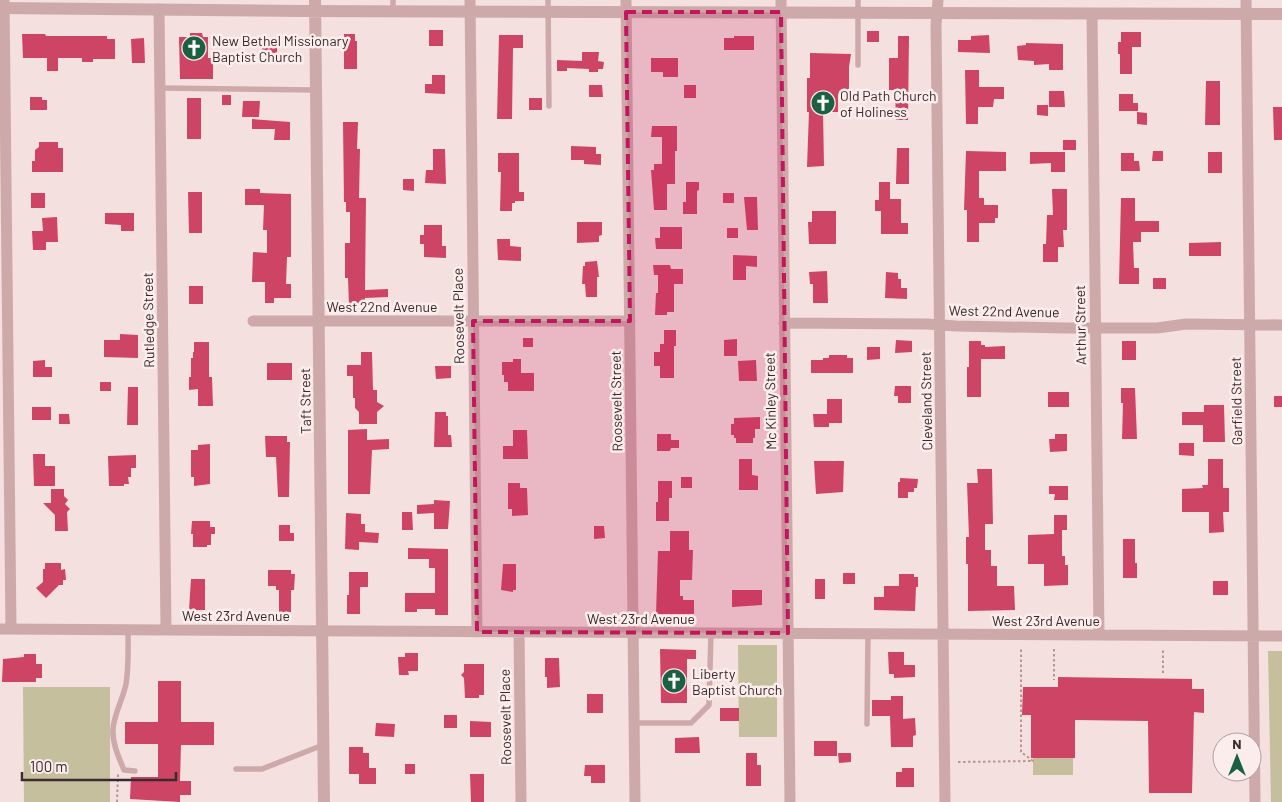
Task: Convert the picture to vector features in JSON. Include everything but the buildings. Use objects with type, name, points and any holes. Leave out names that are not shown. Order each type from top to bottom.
[{"type":"street","name":"Garfield Street","points":[[1246,0],[1255,802]]},
{"type":"street","points":[[5,629],[3,6],[159,9],[315,6],[937,6],[1092,14],[1282,14]]},
{"type":"street","name":"Taft Street","points":[[315,6],[324,802]]},
{"type":"street","name":"Roosevelt Place","points":[[470,6],[477,632]]},
{"type":"street","name":"Roosevelt Street","points":[[626,6],[635,802]]},
{"type":"street","name":"Mc Kinley Street","points":[[781,6],[790,802]]},
{"type":"street","name":"Cleveland Street","points":[[937,6],[945,802]]},
{"type":"street","name":"Rutledge Street","points":[[159,9],[166,630]]},
{"type":"street","name":"Arthur Street","points":[[1092,14],[1098,635]]},
{"type":"street","name":"West 22nd Avenue","points":[[253,321],[630,321]]},
{"type":"street","name":"West 22nd Avenue","points":[[784,323],[1066,328],[1157,328],[1186,324],[1282,326]]},
{"type":"street","name":"West 23rd Avenue","points":[[5,629],[1282,636]]},
{"type":"street","name":"Roosevelt Place","points":[[519,632],[521,802]]},
{"type":"lane","points":[[548,6],[549,106]]},
{"type":"lane","points":[[858,6],[858,65]]},
{"type":"lane","points":[[160,88],[316,90]]},
{"type":"lane","points":[[128,629],[126,685],[113,729],[118,757],[124,770],[135,771]]},
{"type":"lane","points":[[634,724],[691,723],[709,705],[710,633]]},
{"type":"lane","points":[[867,724],[868,634]]},
{"type":"lane","points":[[236,769],[262,769],[323,745]]},
{"type":"path","points":[[958,762],[1033,761],[1020,752],[1021,649]]},
{"type":"path","points":[[1054,649],[1054,680]]},
{"type":"path","points":[[1163,674],[1164,650]]},
{"type":"path","points":[[117,802],[118,757]]},
{"type":"highlighted area","points":[[626,12],[781,12],[788,633],[477,632],[473,321],[630,321]]},
{"type":"shaded area","points":[[738,645],[777,645],[777,737],[739,737]]},
{"type":"shaded area","points":[[1268,651],[1282,651],[1282,802],[1271,802]]},
{"type":"shaded area","points":[[23,687],[110,687],[110,802],[24,802]]},
{"type":"shaded area","points":[[1033,758],[1073,758],[1073,775],[1033,775]]},
{"type":"place","name":"New Bethel Missionary Baptist Church","points":[[194,48]]},
{"type":"place","name":"Old Path Church of Holiness","points":[[823,103]]},
{"type":"place","name":"Liberty Baptist Church","points":[[674,681]]}]
